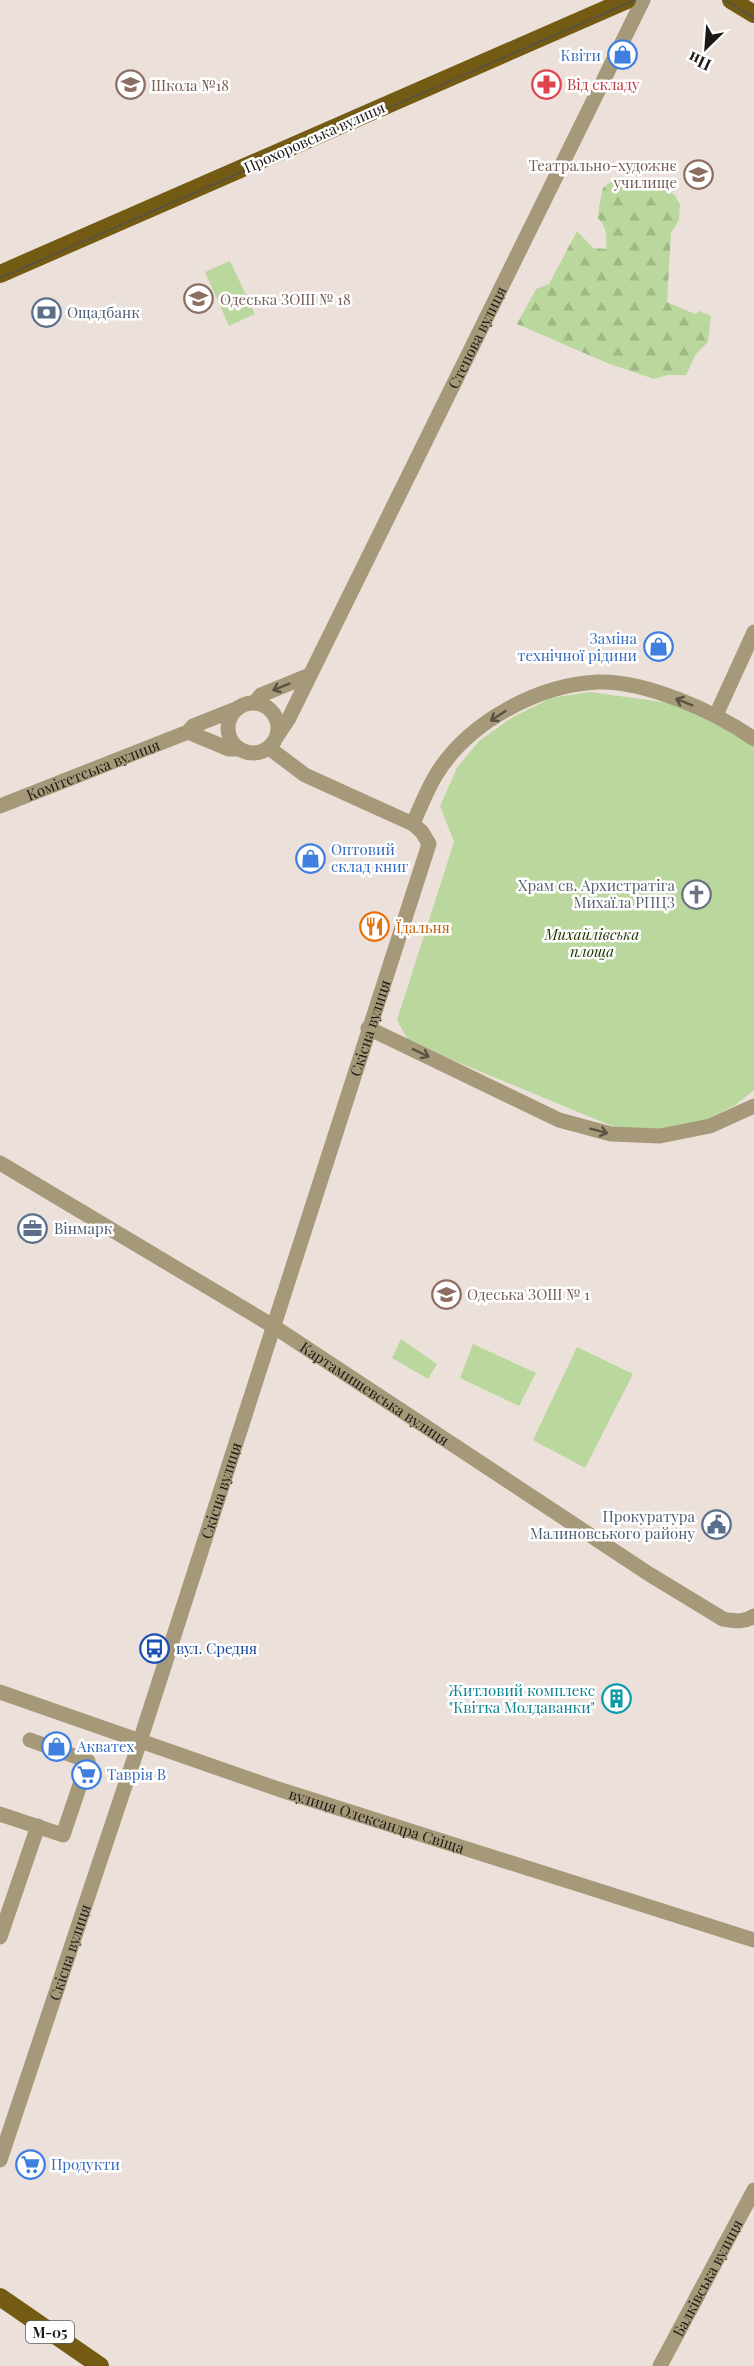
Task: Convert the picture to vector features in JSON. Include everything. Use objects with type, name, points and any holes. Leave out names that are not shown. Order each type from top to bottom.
[{"type":"main road","name":"Прохоровська вулиця","points":[[0,274],[627,0]]},
{"type":"main road","points":[[731,0],[754,14]]},
{"type":"main road","name":"М-05","points":[[0,2297],[100,2366]]},
{"type":"street","name":"Степова вулиця","points":[[273,742],[284,728],[643,0]]},
{"type":"street","points":[[716,715],[754,632]]},
{"type":"street","points":[[255,702],[261,695],[310,675]]},
{"type":"street","points":[[239,749],[231,740],[228,726],[236,709],[244,704],[255,702],[265,705],[275,715],[273,742],[304,775],[413,824],[437,773],[456,750],[500,715],[528,699],[564,687],[599,682],[665,694],[716,715],[754,739]]},
{"type":"street","name":"Комітетська вулиця","points":[[0,806],[188,732],[193,726],[236,709]]},
{"type":"street","points":[[188,732],[229,749],[255,753],[273,742]]},
{"type":"street","name":"Cкісна вулиця","points":[[0,2160],[140,1741],[368,1028],[417,887],[429,844],[422,832],[413,824]]},
{"type":"street","points":[[368,1028],[559,1120],[611,1134],[660,1136],[700,1128],[754,1106]]},
{"type":"street","name":"Картамишевська вулиця","points":[[0,1163],[273,1326],[649,1574],[723,1619],[751,1618]]},
{"type":"street","name":"вулиця Олександра Свіща","points":[[0,1692],[278,1789],[754,1940]]},
{"type":"street","points":[[1,1817],[63,1835],[88,1761],[30,1740]]},
{"type":"street","points":[[0,1937],[38,1826]]},
{"type":"street","name":"Балківська вулиця","points":[[660,2366],[754,2190]]},
{"type":"green space","points":[[617,177],[667,189],[675,195],[680,205],[679,220],[671,233],[667,302],[695,314],[700,311],[711,316],[708,342],[696,354],[686,375],[668,375],[654,379],[607,363],[517,324],[536,289],[549,284],[577,231],[593,248],[606,249],[606,232],[598,218],[599,207],[603,188]]},
{"type":"green space","points":[[230,261],[255,314],[229,326],[205,272]]},
{"type":"green space","name":"Михайлівська площа","points":[[590,692],[677,704],[720,724],[754,746],[754,1090],[734,1106],[690,1128],[629,1133],[409,1042],[397,1020],[454,842],[440,806],[457,768],[479,741],[513,717],[551,698]]},
{"type":"green space","points":[[401,1339],[437,1364],[428,1379],[392,1358]]},
{"type":"green space","points":[[473,1344],[536,1373],[519,1406],[460,1378]]},
{"type":"green space","points":[[577,1347],[633,1374],[585,1468],[533,1440]]},
{"type":"tram line","points":[[0,278],[635,0]]},
{"type":"tram line","points":[[725,0],[754,18]]},
{"type":"place","name":"Квіти","points":[[622,55]]},
{"type":"place","name":"Від складу","points":[[546,84]]},
{"type":"place","name":"Школа №18","points":[[130,85]]},
{"type":"place","name":"Театрально-художнє училище","points":[[698,174]]},
{"type":"place","name":"Одеська ЗОШ № 18","points":[[199,299]]},
{"type":"place","name":"Ощадбанк","points":[[46,312]]},
{"type":"place","name":"Заміна технічної рідини","points":[[658,647]]},
{"type":"place","name":"Оптовий склад книг","points":[[310,858]]},
{"type":"place","name":"Храм св. Архистратіга Михаїла РПЦЗ","points":[[696,894]]},
{"type":"place","name":"Їдальня","points":[[375,927]]},
{"type":"place","name":"Вінмарк","points":[[33,1228]]},
{"type":"place","name":"Одеська ЗОШ № 1","points":[[446,1294]]},
{"type":"place","name":"Прокуратура Малиновського району","points":[[716,1525]]},
{"type":"place","name":"вул. Средня","points":[[155,1648]]},
{"type":"place","name":"Житловий комплекс \"Квітка Молдаванки\"","points":[[616,1699]]},
{"type":"place","name":"Акватех","points":[[56,1746]]},
{"type":"place","name":"Таврія В","points":[[86,1774]]},
{"type":"place","name":"Продукти","points":[[30,2164]]}]
